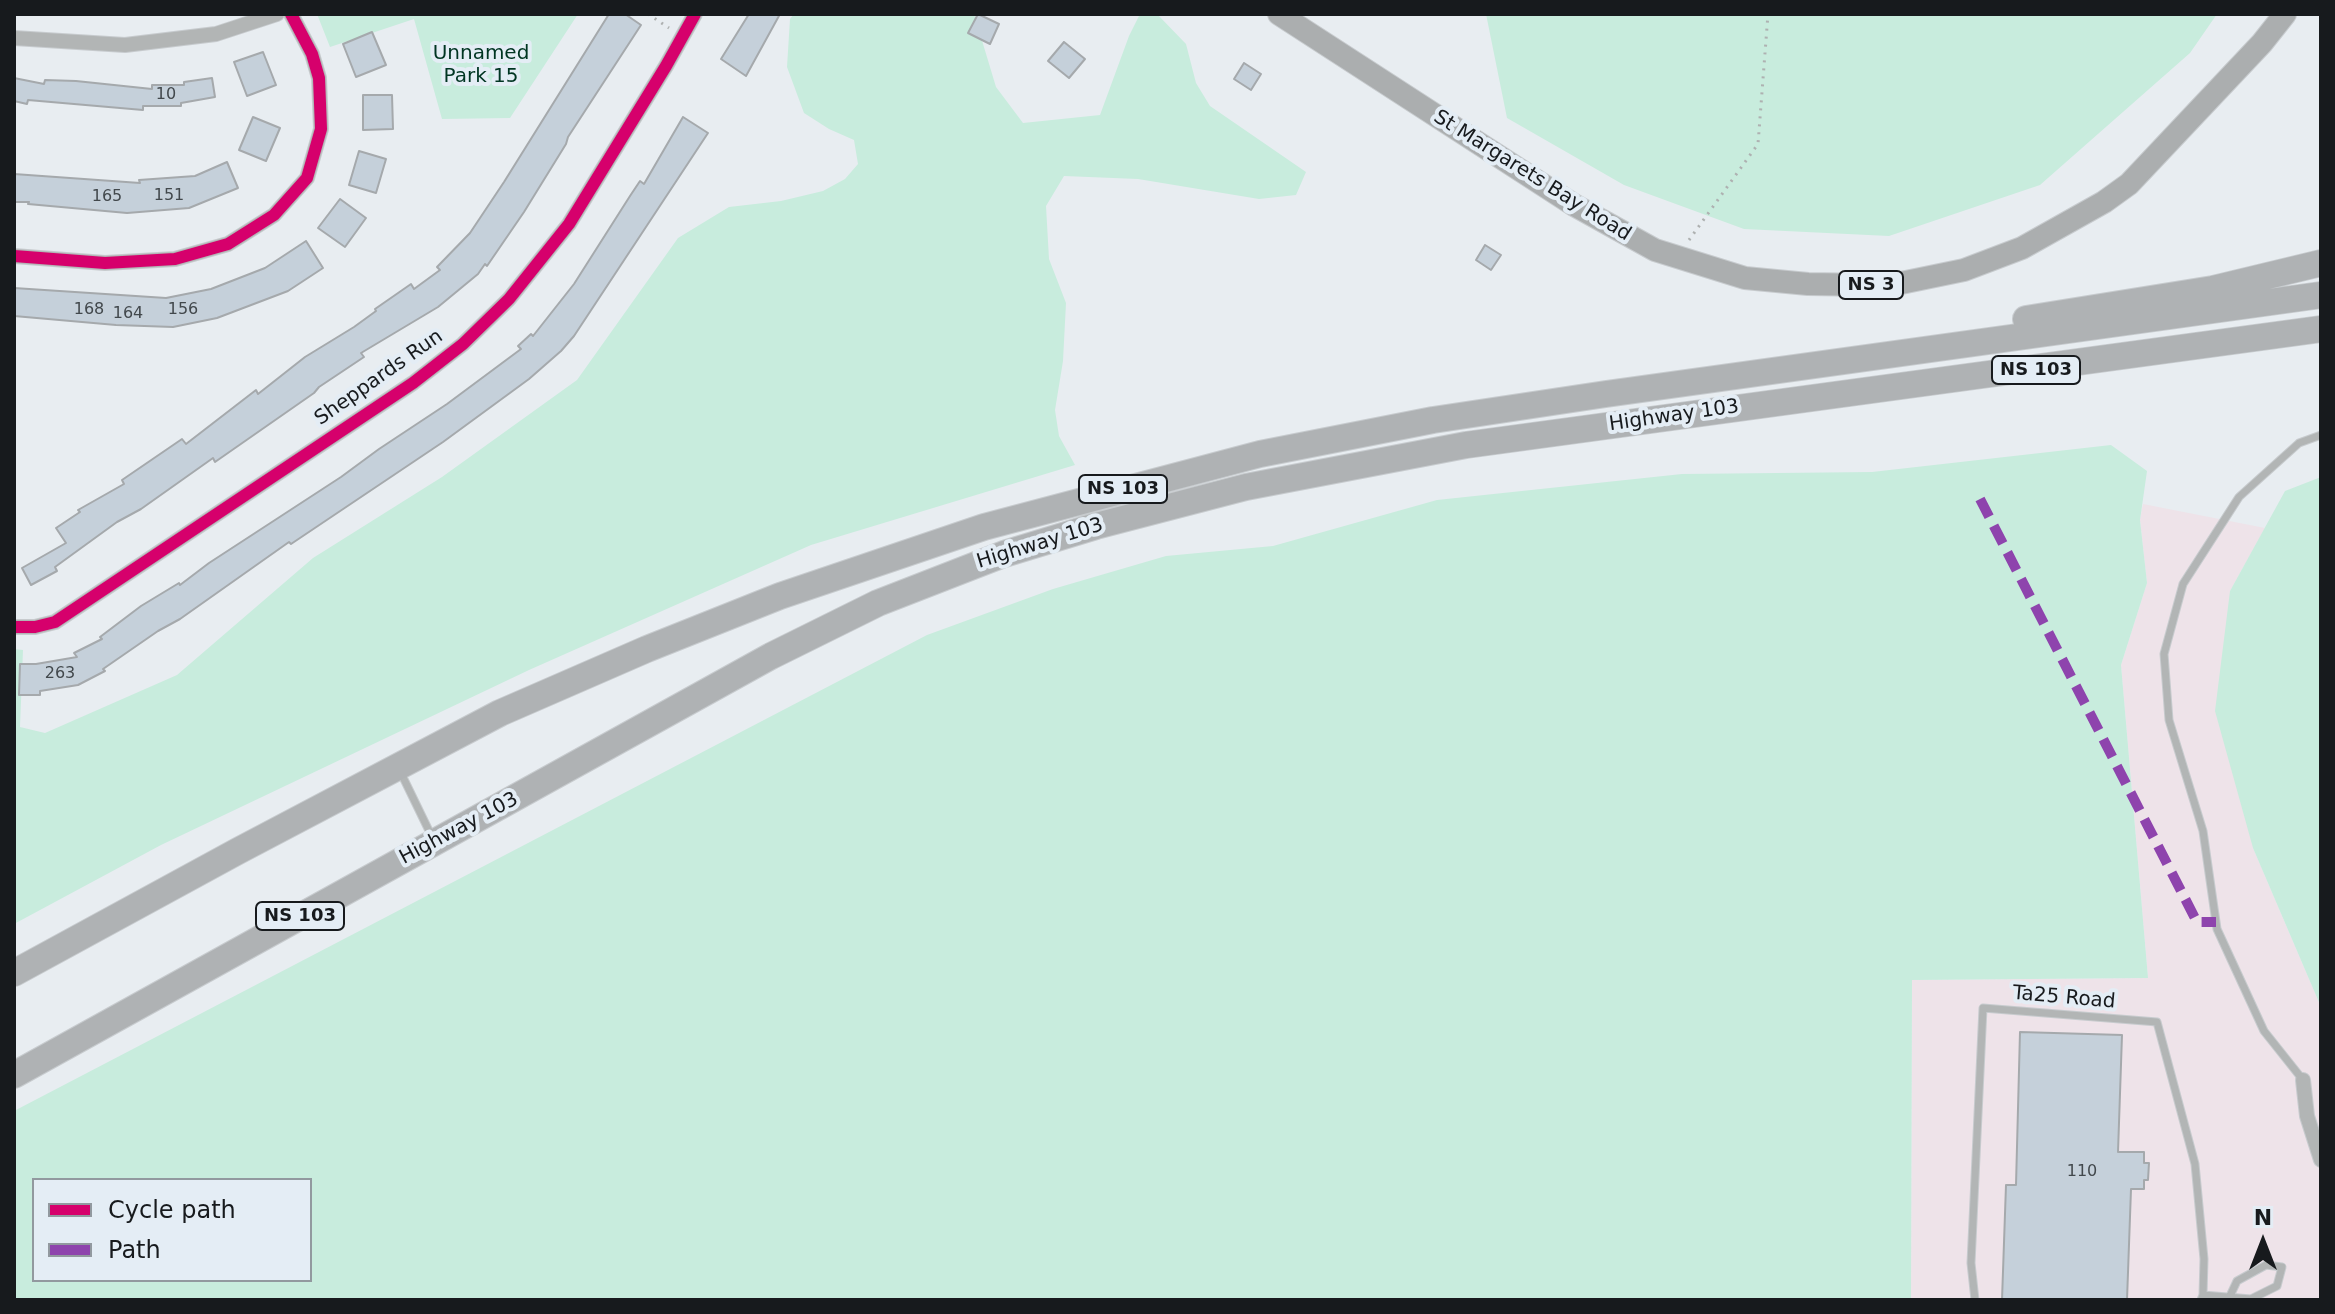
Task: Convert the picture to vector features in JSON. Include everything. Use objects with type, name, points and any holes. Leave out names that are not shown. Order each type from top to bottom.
[{"type":"highway","points":[[1634,390],[1659,379],[2213,289],[2321,263]]},
{"type":"highway","name":"Highway 103","points":[[14,973],[510,708],[689,631],[829,578],[984,527],[1176,475],[1318,442],[1433,420],[2321,295]]},
{"type":"highway","name":"Highway 103","points":[[14,1075],[760,661],[840,620],[960,569],[1120,519],[1299,475],[1466,445],[2321,329]]},
{"type":"highway","points":[[2266,338],[2297,344],[2321,341]]},
{"type":"main road","name":"St Margarets Bay Road","points":[[1279,14],[1601,222],[1655,250],[1745,278],[1808,284],[1871,285],[1901,283],[1964,270],[2022,248],[2104,202],[2129,184],[2262,43],[2285,14]]},
{"type":"street","points":[[14,38],[125,45],[216,34],[277,14]]},
{"type":"street","points":[[14,256],[105,263],[175,259],[228,244],[274,215],[307,178],[321,129],[319,78],[312,54],[291,14]]},
{"type":"street","name":"Sheppards Run","points":[[14,627],[35,627],[55,622],[413,383],[463,344],[509,299],[550,250],[586,197],[695,14]]},
{"type":"street","points":[[2303,1080],[2307,1116],[2321,1160]]},
{"type":"lane","points":[[2303,1080],[2264,1031],[2217,929],[2203,831],[2169,720],[2164,654],[2183,584],[2239,497],[2299,443],[2321,435]]},
{"type":"lane","points":[[397,766],[434,842]]},
{"type":"lane","name":"Ta25 Road","points":[[1975,1300],[1971,1263],[1983,1008],[2157,1022],[2195,1164],[2204,1259],[2202,1297],[2251,1299],[2277,1286],[2282,1267],[2266,1265],[2237,1281],[2230,1296]]},
{"type":"path","points":[[648,14],[682,37]]},
{"type":"path","points":[[1676,258],[1758,144],[1768,14]]},
{"type":"shaded area","points":[[2143,504],[2265,528],[2230,591],[2253,848],[2321,1007],[2321,1300],[1911,1300],[1912,980],[2148,978],[2121,665],[2147,583],[2140,520]]},
{"type":"green space","name":"Unnamed Park 15","points":[[317,14],[578,14],[510,118],[442,119],[414,19],[330,47]]},
{"type":"green space","points":[[794,14],[974,14],[996,87],[1023,123],[1100,115],[1140,14],[1158,15],[1186,44],[1196,83],[1210,106],[1306,172],[1296,195],[1259,199],[1138,179],[1064,176],[1046,206],[1049,259],[1066,303],[1063,361],[1055,410],[1059,436],[1075,465],[811,545],[529,670],[161,845],[14,924],[14,649],[23,650],[20,727],[45,733],[177,675],[313,558],[442,477],[577,380],[678,238],[729,207],[781,201],[823,191],[845,179],[858,164],[854,140],[804,113],[787,67],[790,19]]},
{"type":"green space","points":[[1486,14],[2217,14],[2190,53],[2040,185],[1889,236],[1744,229],[1624,185],[1507,118]]},
{"type":"green space","points":[[2111,445],[2147,471],[2140,520],[2147,583],[2121,665],[2148,978],[1912,980],[1911,1300],[14,1300],[14,1111],[927,635],[1053,589],[1166,556],[1273,546],[1437,500],[1682,474],[1872,472]]},
{"type":"green space","points":[[2321,477],[2321,1007],[2253,848],[2215,711],[2230,591],[2285,491]]},
{"type":"building","points":[[609,14],[625,14],[641,25],[487,266],[485,264],[478,274],[438,307],[361,353],[364,357],[314,393],[215,462],[213,458],[141,509],[117,522],[55,567],[57,571],[31,585],[22,568],[66,543],[56,528],[80,512],[78,510],[124,484],[122,480],[182,439],[186,444],[256,390],[258,394],[305,357],[354,327],[411,284],[414,289],[440,270],[437,267],[470,233],[504,182]]},
{"type":"building","points":[[749,14],[780,14],[746,76],[721,59]]},
{"type":"building","points":[[978,14],[999,24],[990,44],[968,33]]},
{"type":"building","points":[[372,32],[386,65],[356,77],[343,44]]},
{"type":"building","points":[[1064,42],[1085,59],[1069,78],[1048,61]]},
{"type":"building","points":[[263,52],[276,85],[247,96],[234,62]]},
{"type":"building","points":[[1244,63],[1261,74],[1251,90],[1234,79]]},
{"type":"building","points":[[14,78],[44,84],[45,80],[76,81],[152,89],[152,85],[184,85],[184,82],[212,78],[215,97],[181,103],[181,106],[143,106],[143,110],[28,100],[27,104],[14,101]]},
{"type":"building","points":[[363,95],[392,95],[393,129],[363,130]]},
{"type":"building","points":[[253,117],[280,128],[266,161],[239,150]]},
{"type":"building","points":[[683,117],[708,133],[574,336],[529,379],[443,442],[291,544],[289,542],[103,669],[105,671],[78,685],[40,691],[40,695],[19,695],[20,664],[77,657],[74,653],[102,639],[100,637],[141,606],[180,585],[341,477],[521,349],[518,346],[531,334],[533,336],[574,284],[640,181],[644,184]]},
{"type":"building","points":[[359,151],[386,159],[376,193],[349,185]]},
{"type":"building","points":[[227,162],[238,188],[189,208],[127,213],[14,202],[14,174],[140,183],[139,180],[195,176]]},
{"type":"building","points":[[340,199],[366,218],[345,247],[318,228]]},
{"type":"building","points":[[306,241],[323,268],[288,291],[217,318],[173,327],[14,316],[14,288],[166,298],[211,289],[265,268]]},
{"type":"building","points":[[1485,245],[1501,255],[1491,270],[1476,260]]},
{"type":"building","points":[[2020,1032],[2122,1035],[2118,1152],[2144,1152],[2144,1163],[2149,1163],[2144,1189],[2131,1189],[2127,1300],[2002,1300],[2006,1185],[2016,1185]]},
{"type":"marked path","points":[[1980,499],[2197,922],[2216,922]]},
{"type":"cycle path","points":[[14,256],[105,263],[175,259],[228,244],[274,215],[307,178],[321,129],[319,78],[312,54],[291,14]]},
{"type":"cycle path","points":[[14,627],[35,627],[55,622],[413,383],[463,344],[509,299],[569,224],[695,14]]}]
